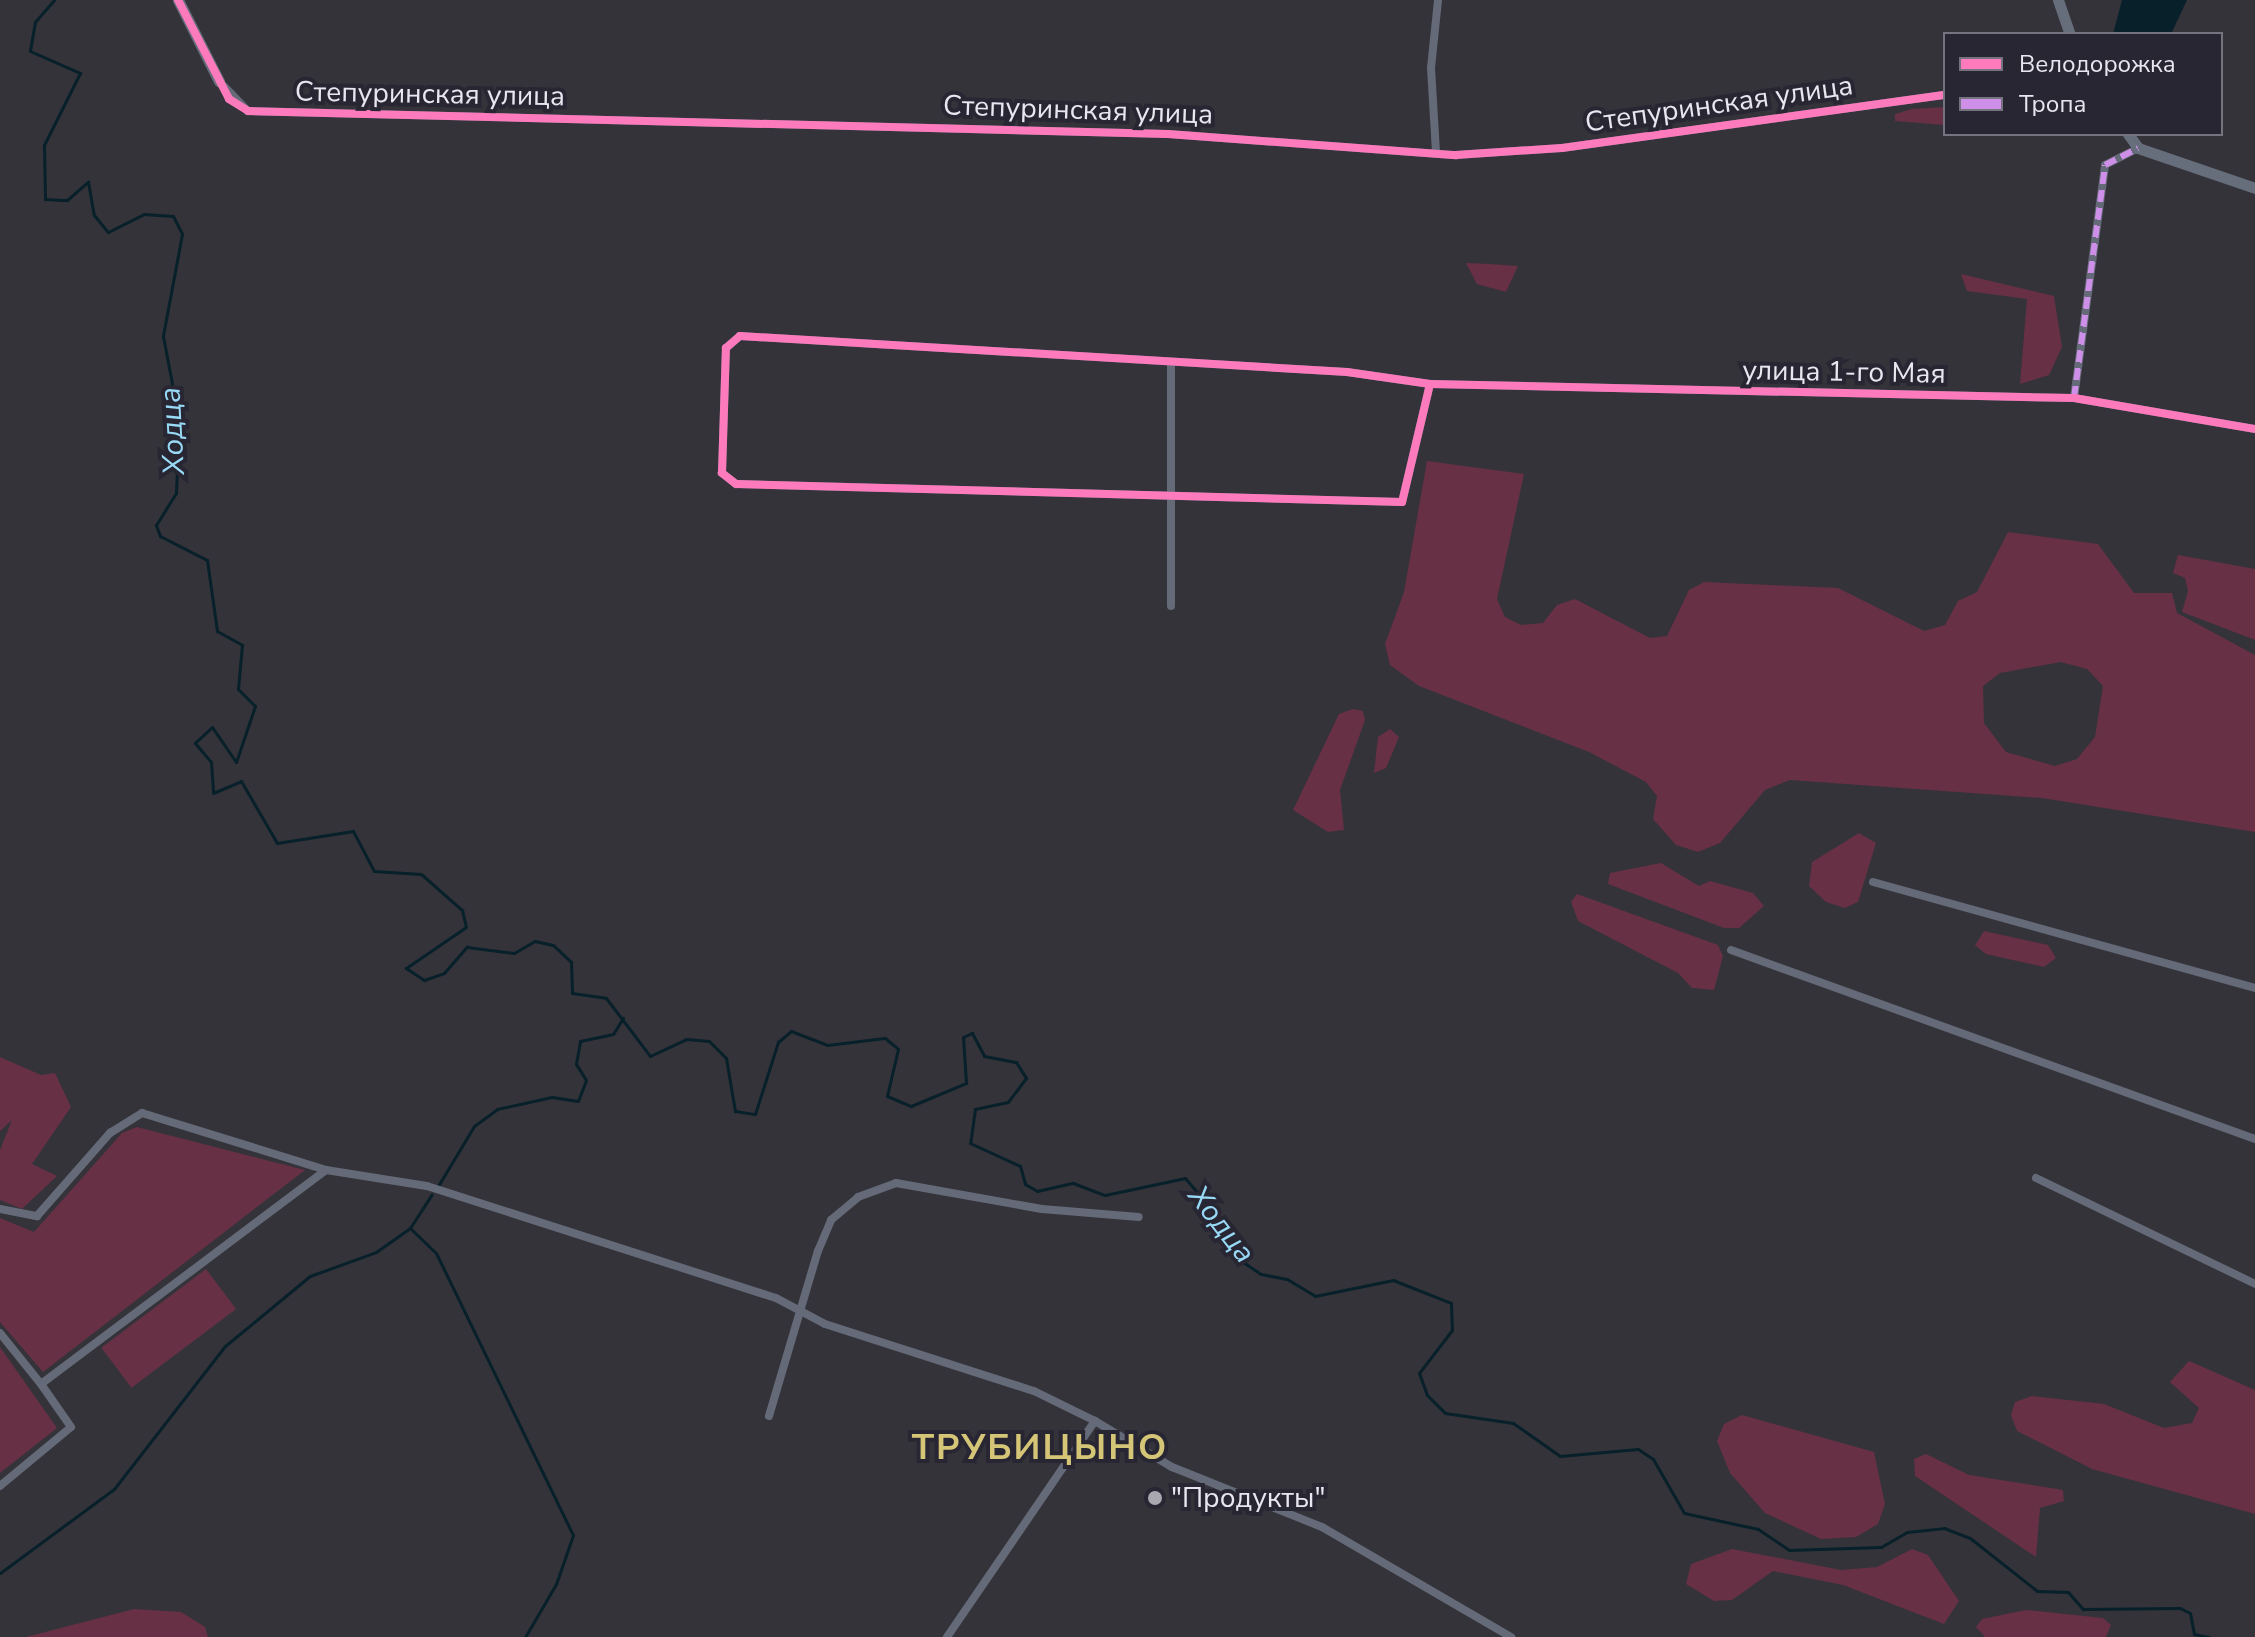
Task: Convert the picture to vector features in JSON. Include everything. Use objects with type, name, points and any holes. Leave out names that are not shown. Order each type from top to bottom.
[{"type":"street","points":[[178,0],[219,81]]},
{"type":"street","points":[[1436,152],[1431,68],[1438,0]]},
{"type":"street","points":[[2058,0],[2069,32]]},
{"type":"street","name":"Степуринская улица","points":[[219,81],[229,99],[248,111],[1168,134],[1436,152],[1562,148],[1943,95]]},
{"type":"street","points":[[2129,136],[2138,148],[2255,188]]},
{"type":"street","points":[[2074,398],[2105,165],[2138,148]]},
{"type":"street","name":"улица 1-го Мая","points":[[1175,496],[736,484],[722,473],[726,348],[735,337],[1171,362],[1430,384],[2074,398],[2255,429]]},
{"type":"street","points":[[1171,362],[1175,496],[1171,606]]},
{"type":"street","points":[[1175,496],[1402,502],[1430,384]]},
{"type":"street","points":[[1873,882],[2255,988]]},
{"type":"street","points":[[1731,950],[2255,1139]]},
{"type":"street","points":[[0,1209],[37,1216],[110,1133],[142,1113],[326,1170],[427,1186],[1034,1391],[1095,1421],[1172,1467],[1322,1527],[1511,1637]]},
{"type":"street","points":[[41,1384],[326,1170]]},
{"type":"street","points":[[2036,1178],[2255,1284]]},
{"type":"street","points":[[769,1416],[831,1220],[858,1197],[896,1183],[1042,1209],[1139,1217]]},
{"type":"street","points":[[0,1333],[71,1427],[0,1486]]},
{"type":"street","points":[[947,1637],[1095,1421]]},
{"type":"shaded area","points":[[1943,107],[1943,125],[1895,121],[1895,114],[1912,109]]},
{"type":"shaded area","points":[[1466,263],[1518,266],[1506,292],[1477,284]]},
{"type":"shaded area","points":[[1961,274],[2054,296],[2062,347],[2049,375],[2020,384],[2027,299],[1967,291]]},
{"type":"shaded area","points":[[1427,461],[1524,474],[1497,599],[1505,617],[1521,625],[1543,623],[1557,605],[1575,599],[1650,638],[1667,636],[1689,590],[1704,582],[1838,588],[1924,631],[1945,625],[1958,601],[1977,592],[2008,532],[2098,544],[2134,593],[2172,593],[2177,613],[2255,655],[2255,832],[2042,798],[1790,780],[1765,790],[1720,843],[1698,852],[1676,845],[1653,819],[1657,796],[1646,782],[1589,752],[1419,686],[1390,665],[1385,644],[1404,592]],"holes":[[[2061,662],[2087,669],[2103,686],[2095,737],[2077,759],[2055,766],[2006,752],[1984,723],[1983,686],[2000,673]]]},
{"type":"shaded area","points":[[2178,555],[2255,569],[2255,640],[2182,612],[2188,591],[2185,578],[2173,573]]},
{"type":"shaded area","points":[[1353,709],[1363,711],[1365,720],[1340,790],[1344,830],[1328,832],[1293,810],[1339,714]]},
{"type":"shaded area","points":[[1390,729],[1399,737],[1386,768],[1374,773],[1378,737]]},
{"type":"shaded area","points":[[1859,833],[1876,843],[1858,902],[1845,908],[1826,902],[1809,886],[1812,862]]},
{"type":"shaded area","points":[[1661,863],[1699,886],[1710,881],[1753,893],[1764,906],[1739,928],[1724,928],[1608,884],[1610,873]]},
{"type":"shaded area","points":[[1577,894],[1718,945],[1723,956],[1714,990],[1692,988],[1678,973],[1578,921],[1571,902]]},
{"type":"shaded area","points":[[1984,931],[2048,945],[2056,958],[2044,967],[1986,954],[1975,945]]},
{"type":"shaded area","points":[[0,1057],[41,1075],[55,1073],[71,1107],[32,1164],[57,1176],[22,1209],[0,1200],[0,1150],[12,1120],[0,1131]]},
{"type":"shaded area","points":[[137,1127],[305,1170],[43,1372],[0,1322],[0,1218],[34,1232],[122,1133]]},
{"type":"shaded area","points":[[206,1269],[236,1309],[131,1388],[101,1348]]},
{"type":"shaded area","points":[[0,1347],[57,1428],[0,1473]]},
{"type":"shaded area","points":[[2189,1361],[2255,1390],[2255,1514],[2092,1469],[2017,1431],[2011,1415],[2015,1402],[2032,1396],[2104,1404],[2164,1428],[2192,1423],[2199,1408],[2170,1382]]},
{"type":"shaded area","points":[[1742,1415],[1874,1452],[1885,1504],[1878,1524],[1856,1537],[1821,1539],[1765,1513],[1730,1473],[1717,1441],[1724,1424]]},
{"type":"shaded area","points":[[1926,1454],[1969,1475],[2063,1490],[2064,1501],[2040,1508],[2036,1557],[1915,1476],[1914,1459]]},
{"type":"shaded area","points":[[1732,1549],[1841,1570],[1877,1567],[1912,1549],[1928,1555],[1959,1601],[1944,1624],[1843,1585],[1773,1571],[1732,1600],[1714,1601],[1686,1584],[1691,1564]]},
{"type":"shaded area","points":[[134,1609],[181,1612],[205,1627],[208,1637],[26,1637]]},
{"type":"shaded area","points":[[2026,1610],[2103,1618],[2111,1625],[2106,1637],[1985,1637],[1976,1627],[1982,1619]]},
{"type":"water","points":[[2122,0],[2187,0],[2172,32],[2114,32]]},
{"type":"waterway","name":"Ходца","points":[[54,0],[35,22],[30,51],[80,73],[44,145],[45,199],[67,200],[88,182],[94,215],[108,232],[144,214],[173,216],[182,234],[163,336],[179,421],[176,493],[156,525],[160,536],[207,560],[217,631],[242,645],[238,689],[255,706],[236,762],[212,727],[195,743],[211,762],[213,793],[241,781],[277,843],[353,831],[374,871],[421,874],[462,910],[466,927],[406,968],[424,980],[444,973],[467,947],[514,953],[535,941],[553,945],[571,962],[572,993],[606,998],[650,1056],[686,1039],[709,1041],[726,1058],[735,1111],[755,1114],[778,1042],[791,1031],[827,1045],[885,1038],[898,1049],[887,1096],[911,1106],[966,1083],[963,1037],[972,1033],[984,1056],[1016,1062],[1026,1078],[1008,1102],[975,1109],[970,1143],[1020,1166],[1025,1184],[1037,1191],[1073,1183],[1105,1195],[1185,1178],[1219,1218],[1240,1260],[1261,1274],[1287,1279],[1315,1296],[1393,1280],[1451,1303],[1452,1330],[1419,1373],[1427,1395],[1445,1413],[1513,1423],[1560,1456],[1638,1449],[1653,1459],[1684,1513],[1758,1529],[1789,1550],[1881,1547],[1907,1532],[1944,1528],[1970,1538],[2037,1591],[2068,1592],[2083,1609],[2180,1608],[2190,1613],[2194,1634],[2209,1637]]},
{"type":"waterway","points":[[438,1186],[474,1126],[497,1109],[552,1097],[578,1101],[586,1080],[576,1064],[580,1041],[613,1034],[623,1018]]},
{"type":"waterway","points":[[0,1573],[114,1489],[225,1346],[310,1276],[376,1252],[410,1228],[432,1194]]},
{"type":"waterway","points":[[410,1228],[436,1253],[573,1535],[556,1584],[525,1637]]},
{"type":"marked path","points":[[2074,398],[2105,165],[2138,148]]},
{"type":"cycle path","points":[[178,0],[229,99],[248,111],[1168,134],[1456,155],[1562,148],[1943,95]]},
{"type":"cycle path","points":[[1430,384],[1402,502],[736,484],[722,473],[726,348],[740,336],[1347,372],[1430,384],[2074,398],[2255,429]]},
{"type":"place","name":"\"Продукты\"","points":[[1155,1498]]},
{"type":"district","name":"ТРУБИЦЫНО","points":[[1040,1448]]}]
